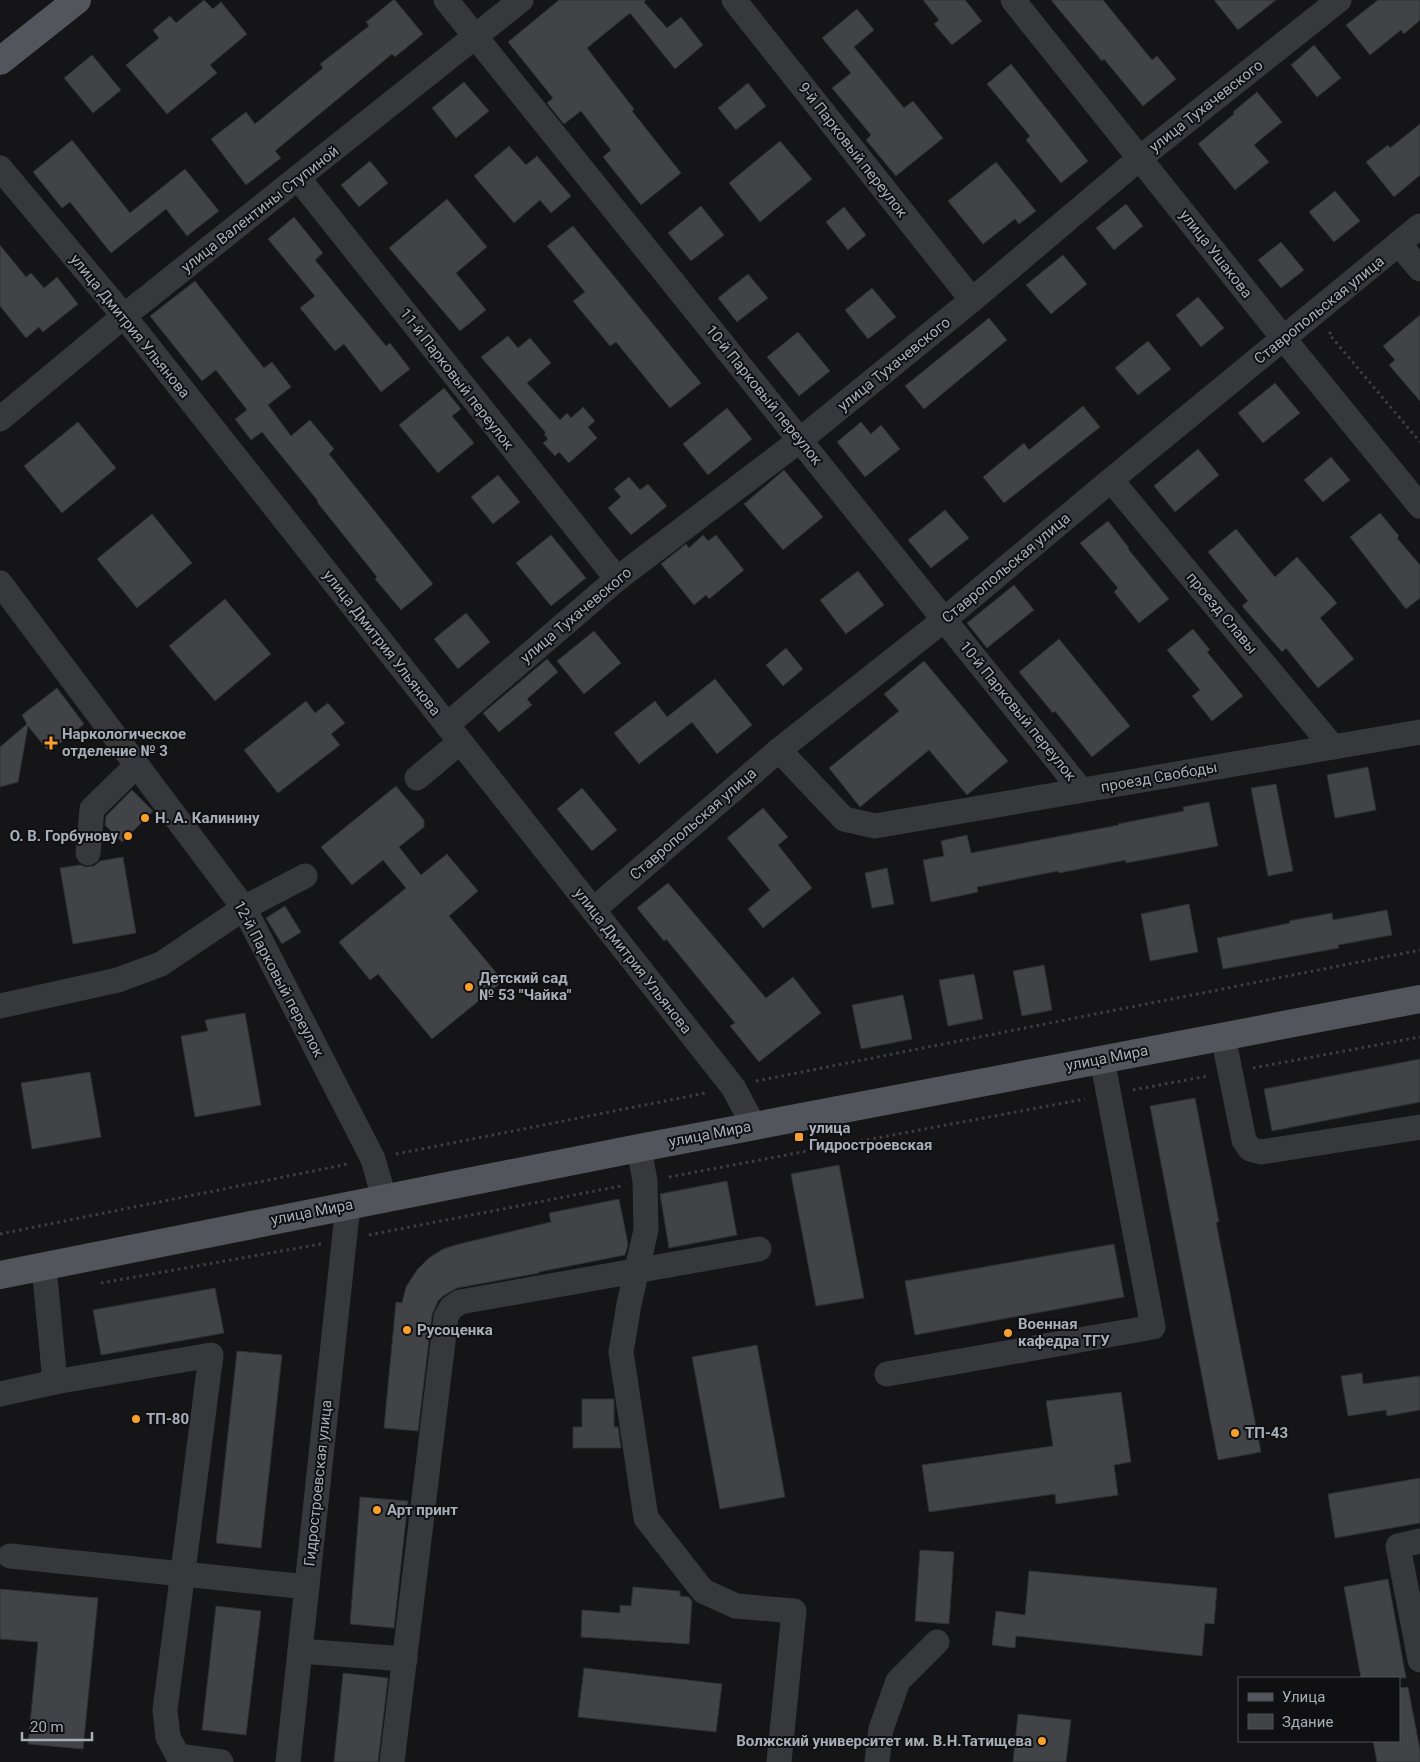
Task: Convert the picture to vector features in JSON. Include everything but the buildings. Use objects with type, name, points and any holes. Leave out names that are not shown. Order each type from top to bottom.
[{"type":"main road","points":[[0,61],[77,0]]},
{"type":"main road","name":"улица Мира","points":[[0,1275],[639,1148],[1420,999]]},
{"type":"street","name":"10-й Парковый переулок","points":[[446,0],[477,36],[1081,790]]},
{"type":"street","name":"улица Валентины Ступиной","points":[[0,419],[124,316],[521,0]]},
{"type":"street","name":"9-й Парковый переулок","points":[[734,0],[972,300]]},
{"type":"street","name":"улица Ушакова","points":[[1013,0],[1420,506]]},
{"type":"street","name":"улица Тухачевского","points":[[417,778],[454,733],[617,579],[800,440],[972,300],[1314,8],[1339,0]]},
{"type":"street","name":"улица Дмитрия Ульянова","points":[[0,168],[124,316],[733,1087],[754,1126]]},
{"type":"street","name":"11-й Парковый переулок","points":[[298,178],[617,579]]},
{"type":"street","name":"Ставропольская улица","points":[[593,910],[779,750],[944,619],[1420,226]]},
{"type":"street","points":[[1399,244],[1420,269]]},
{"type":"street","name":"проезд Славы","points":[[1111,480],[1332,746]]},
{"type":"street","name":"12-й Парковый переулок","points":[[0,584],[244,908],[373,1159],[384,1198]]},
{"type":"street","name":"проезд Свободы","points":[[779,750],[844,819],[875,826],[1420,732]]},
{"type":"street","points":[[88,853],[92,809],[136,766]]},
{"type":"street","points":[[0,1006],[118,980],[161,964],[244,908],[305,876]]},
{"type":"street","points":[[1223,1036],[1244,1140],[1250,1149],[1261,1152],[1420,1127]]},
{"type":"street","points":[[887,1374],[1153,1327],[1102,1059]]},
{"type":"street","points":[[639,1148],[646,1181],[646,1230],[629,1304],[621,1352],[646,1518],[702,1591],[736,1606],[794,1611],[779,1762]]},
{"type":"street","name":"Гидростроевская улица","points":[[288,1762],[348,1205]]},
{"type":"street","points":[[392,1762],[446,1317],[450,1308],[460,1302],[759,1249]]},
{"type":"street","points":[[44,1266],[55,1382]]},
{"type":"street","points":[[0,1394],[55,1382],[211,1355],[164,1710],[168,1737],[178,1756],[221,1762]]},
{"type":"street","points":[[1420,1541],[1398,1546],[1420,1660]]},
{"type":"street","points":[[10,1556],[307,1587]]},
{"type":"street","points":[[877,1762],[881,1729],[898,1680],[937,1642]]},
{"type":"street","points":[[300,1651],[405,1658]]},
{"type":"path","points":[[1336,328],[1329,334],[1420,442]]},
{"type":"path","points":[[94,1284],[344,1240],[646,1181],[1420,1037]]},
{"type":"place","name":"Наркологическое отделение № 3","points":[[51,743]]},
{"type":"place","name":"Н. А. Калинину","points":[[145,818]]},
{"type":"place","name":"О. В. Горбунову","points":[[128,836]]},
{"type":"place","name":"Детский сад № 53 \"Чайка\"","points":[[469,987]]},
{"type":"place","name":"улица Гидростроевская","points":[[799,1137]]},
{"type":"place","name":"Русоценка","points":[[407,1330]]},
{"type":"place","name":"Военная кафедра ТГУ","points":[[1008,1333]]},
{"type":"place","name":"ТП-80","points":[[136,1419]]},
{"type":"place","name":"ТП-43","points":[[1235,1433]]},
{"type":"place","name":"Арт принт","points":[[377,1510]]},
{"type":"place","name":"Волжский университет им. В.Н.Татищева","points":[[1042,1741]]}]
